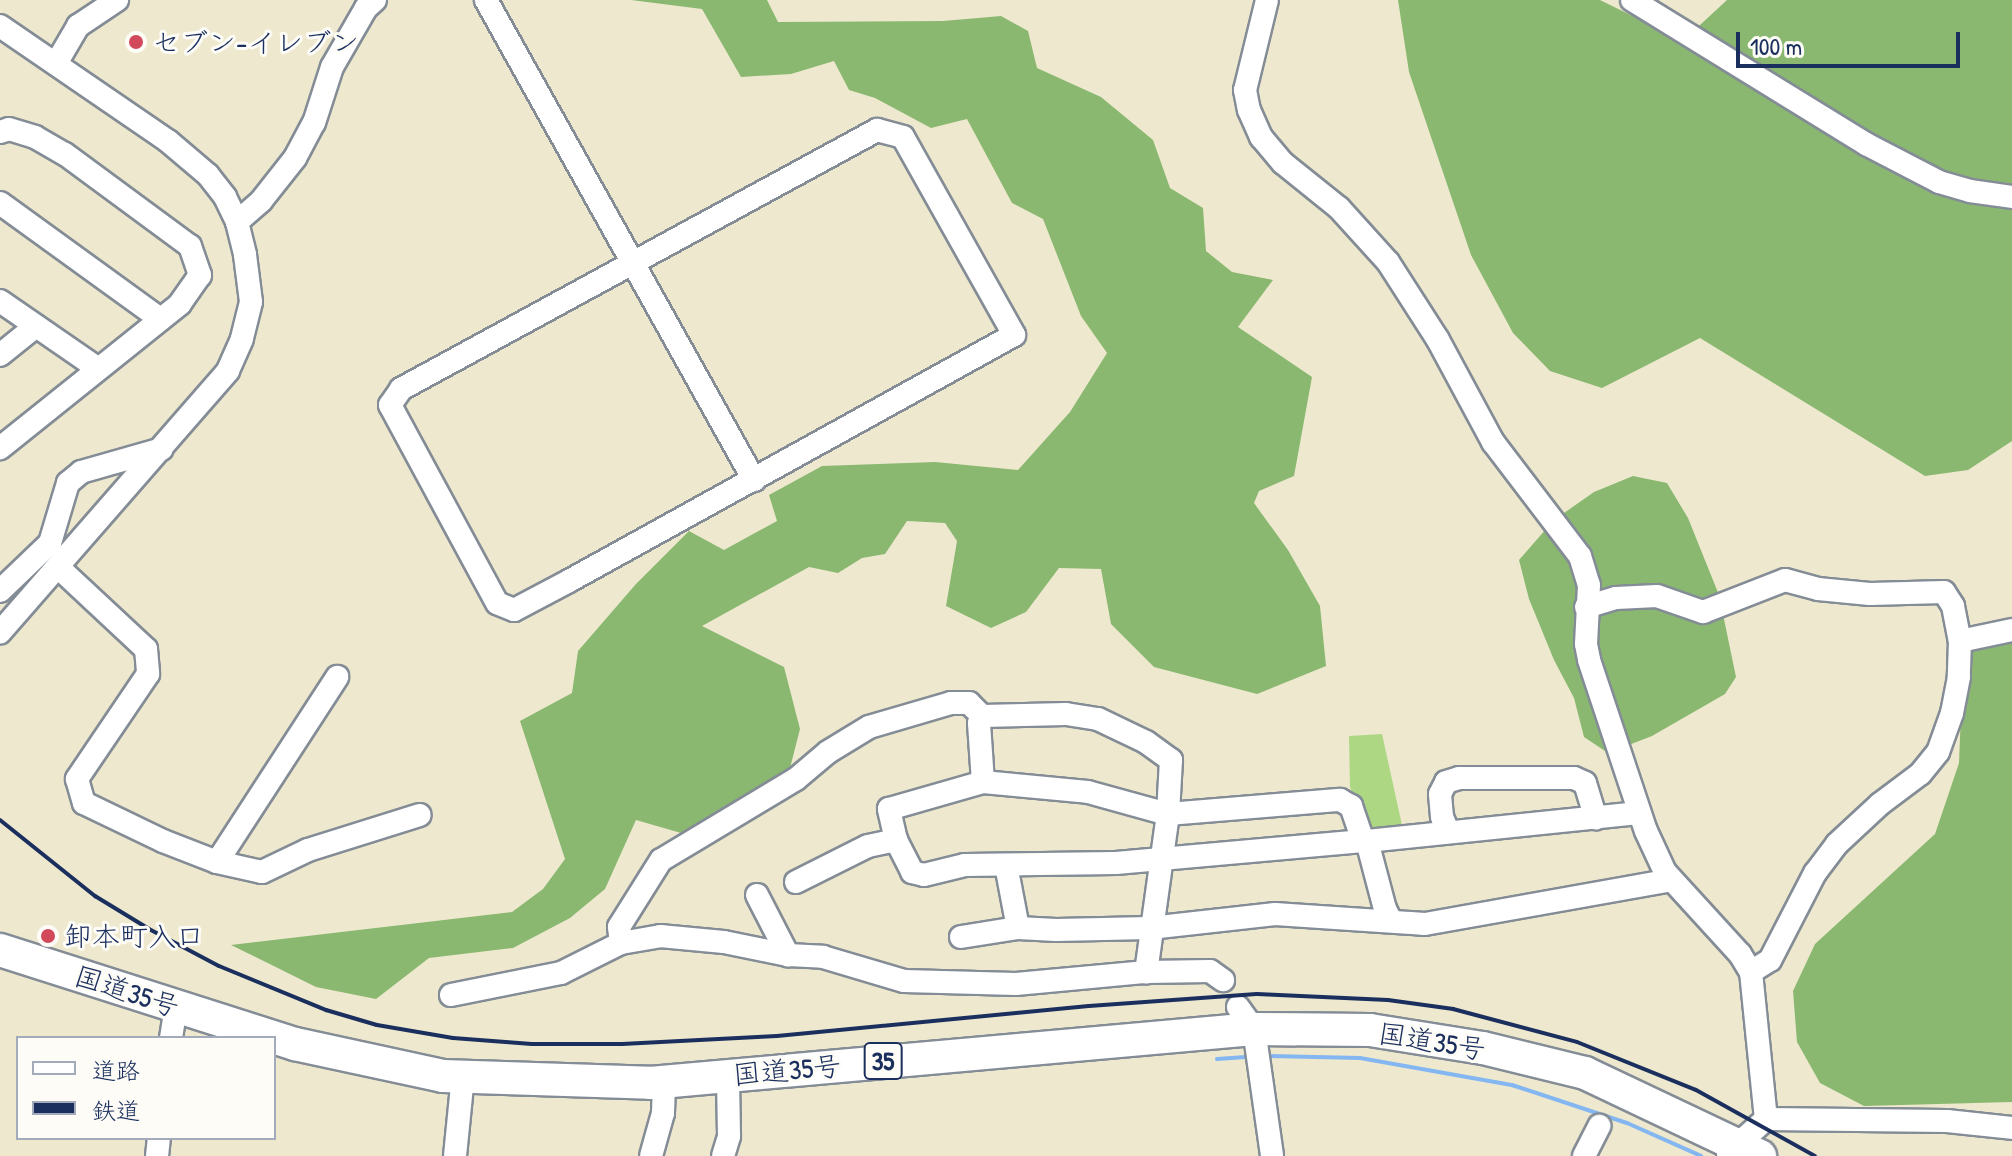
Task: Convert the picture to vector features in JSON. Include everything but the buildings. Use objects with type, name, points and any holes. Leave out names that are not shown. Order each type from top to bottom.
[{"type":"highway","name":"国道35号","points":[[0,950],[269,1036]]},
{"type":"highway","name":"国道35号","points":[[276,1038],[443,1076],[664,1082],[1246,1018],[1370,1030],[1483,1048],[1585,1073],[1741,1152]]},
{"type":"street","points":[[57,62],[78,26],[117,0]]},
{"type":"street","points":[[237,222],[261,201],[295,158],[314,123],[332,67],[366,8],[375,0]]},
{"type":"street","points":[[486,0],[754,480]]},
{"type":"street","points":[[1267,0],[1245,90],[1249,110],[1261,137],[1283,163],[1339,208],[1388,262],[1438,340],[1493,442],[1580,556],[1589,585],[1586,607],[1589,660],[1639,813],[1671,880],[1740,954],[1751,972],[1766,1119],[1741,1152]]},
{"type":"street","points":[[1632,0],[1866,144],[1939,182],[1970,191],[2012,197]]},
{"type":"street","points":[[0,26],[57,62],[168,141],[208,175],[225,197],[237,222],[251,302],[242,339],[228,371],[0,632]]},
{"type":"street","points":[[0,132],[9,129],[35,137],[65,154],[190,246],[200,275],[193,290],[160,319],[0,448]]},
{"type":"street","points":[[877,130],[903,137],[1014,335],[514,610],[497,603],[390,405],[401,389],[633,264],[877,130]]},
{"type":"street","points":[[0,203],[160,319]]},
{"type":"street","points":[[0,301],[97,368]]},
{"type":"street","points":[[0,355],[36,326]]},
{"type":"street","points":[[0,591],[50,543],[68,483],[81,472],[162,449]]},
{"type":"street","points":[[58,567],[146,649],[148,674],[77,779],[84,803],[163,841],[217,862],[262,872],[308,850],[420,815]]},
{"type":"street","points":[[1586,607],[1616,598],[1657,596],[1703,612],[1785,580],[1818,589],[1870,594],[1944,592],[1953,606],[1960,641],[1959,677],[1952,713],[1938,752],[1920,774],[1880,804],[1837,844],[1815,873],[1770,960],[1751,972]]},
{"type":"street","points":[[1960,641],[2012,630]]},
{"type":"street","points":[[217,862],[337,677]]},
{"type":"street","points":[[621,943],[619,927],[661,860],[796,779],[869,727],[951,703],[969,703],[982,716],[1023,713],[1098,719],[1146,742],[1171,760],[1168,814],[1146,972]]},
{"type":"street","points":[[982,716],[979,723],[983,782]]},
{"type":"street","points":[[1448,831],[1440,794],[1446,782],[1459,778],[1574,778],[1585,783],[1596,818]]},
{"type":"street","points":[[1391,921],[1365,841],[1351,806],[1340,800],[1168,814],[1088,792],[983,782],[889,809],[896,840],[912,872],[924,875],[965,865],[1160,861],[1365,841],[1448,831],[1639,813]]},
{"type":"street","points":[[796,882],[868,846],[896,840]]},
{"type":"street","points":[[1006,865],[1018,928]]},
{"type":"street","points":[[961,937],[1018,928],[1150,928],[1275,914],[1425,924],[1671,880]]},
{"type":"street","points":[[757,895],[788,955]]},
{"type":"street","points":[[451,995],[561,973],[621,943],[660,936],[724,942],[788,955],[823,957],[904,981],[1016,984],[1146,972],[1210,971],[1223,980]]},
{"type":"street","points":[[171,1036],[176,1007]]},
{"type":"street","points":[[1246,1018],[1272,1156]]},
{"type":"street","points":[[455,1156],[463,1076]]},
{"type":"street","points":[[723,1156],[729,1136],[728,1076]]},
{"type":"street","points":[[651,1156],[663,1113],[664,1082]]},
{"type":"street","points":[[1766,1119],[1947,1121],[2012,1128]]},
{"type":"street","points":[[1584,1156],[1599,1126]]},
{"type":"green space","points":[[631,0],[767,0],[778,22],[943,21],[1001,16],[1028,31],[1037,68],[1101,97],[1153,140],[1170,188],[1203,208],[1206,251],[1232,272],[1273,280],[1238,327],[1312,377],[1294,476],[1259,491],[1254,503],[1288,550],[1320,606],[1326,666],[1257,694],[1154,667],[1111,624],[1101,569],[1059,568],[1026,612],[991,628],[946,606],[957,541],[945,523],[907,521],[885,554],[862,558],[838,573],[809,567],[702,626],[784,667],[800,729],[789,772],[688,835],[636,820],[605,889],[570,918],[513,948],[429,958],[376,999],[316,987],[231,945],[512,912],[543,889],[565,859],[520,721],[572,693],[578,651],[636,584],[689,531],[724,550],[777,521],[769,495],[822,466],[935,462],[1018,470],[1070,412],[1107,353],[1081,316],[1043,219],[1012,203],[967,119],[931,128],[875,98],[849,90],[834,61],[791,74],[741,77],[702,9]]},
{"type":"green space","points":[[1398,0],[1600,0],[1665,32],[1700,25],[1727,0],[2012,0],[2012,441],[1968,470],[1925,476],[1700,338],[1602,388],[1550,371],[1513,333],[1471,255],[1409,72]]},
{"type":"green space","points":[[1633,476],[1667,483],[1688,518],[1719,595],[1736,677],[1725,694],[1652,736],[1608,753],[1584,737],[1574,698],[1554,660],[1529,599],[1519,560],[1554,520],[1594,492]]},
{"type":"green space","points":[[2012,622],[2012,1102],[1864,1106],[1820,1083],[1797,1042],[1793,991],[1815,944],[1935,834],[1959,763],[1963,660],[1990,631]]},
{"type":"green space","points":[[1382,734],[1402,825],[1368,832],[1350,787],[1349,736]]},
{"type":"waterway","points":[[1270,1056],[1360,1058],[1512,1085],[1627,1123],[1701,1156]]},
{"type":"waterway","points":[[1217,1059],[1246,1057]]},
{"type":"railway","points":[[0,820],[95,896],[149,929],[219,966],[326,1010],[377,1025],[453,1038],[532,1044],[622,1044],[777,1036],[1089,1006],[1257,994],[1388,1000],[1453,1009],[1577,1042],[1696,1090],[1815,1156]]},
{"type":"place","name":"セブン-イレブン","points":[[136,42]]},
{"type":"place","name":"卸本町入口","points":[[48,936]]}]
